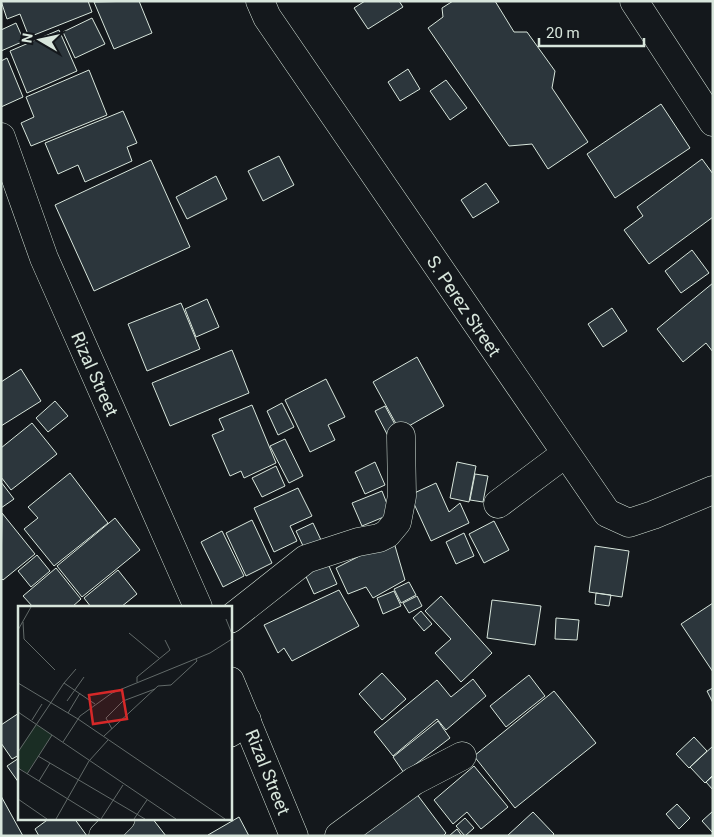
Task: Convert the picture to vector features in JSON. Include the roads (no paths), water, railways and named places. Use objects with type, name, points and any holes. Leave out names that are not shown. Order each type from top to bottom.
[{"type":"street","name":"S. Perez Street","points":[[260,1],[267,17],[606,513],[629,523],[713,490]]},
{"type":"street","points":[[634,1],[713,122]]},
{"type":"street","name":"Rizal Street","points":[[1,137],[44,258],[198,606]]},
{"type":"street","points":[[231,618],[306,559],[387,534],[397,522],[402,496],[401,436]]},
{"type":"street","points":[[498,504],[565,454]]},
{"type":"street","name":"Rizal Street","points":[[231,687],[238,727],[294,836]]},
{"type":"street","points":[[339,836],[414,782],[462,756]]},
{"type":"street","points":[[103,836],[119,820]]}]
